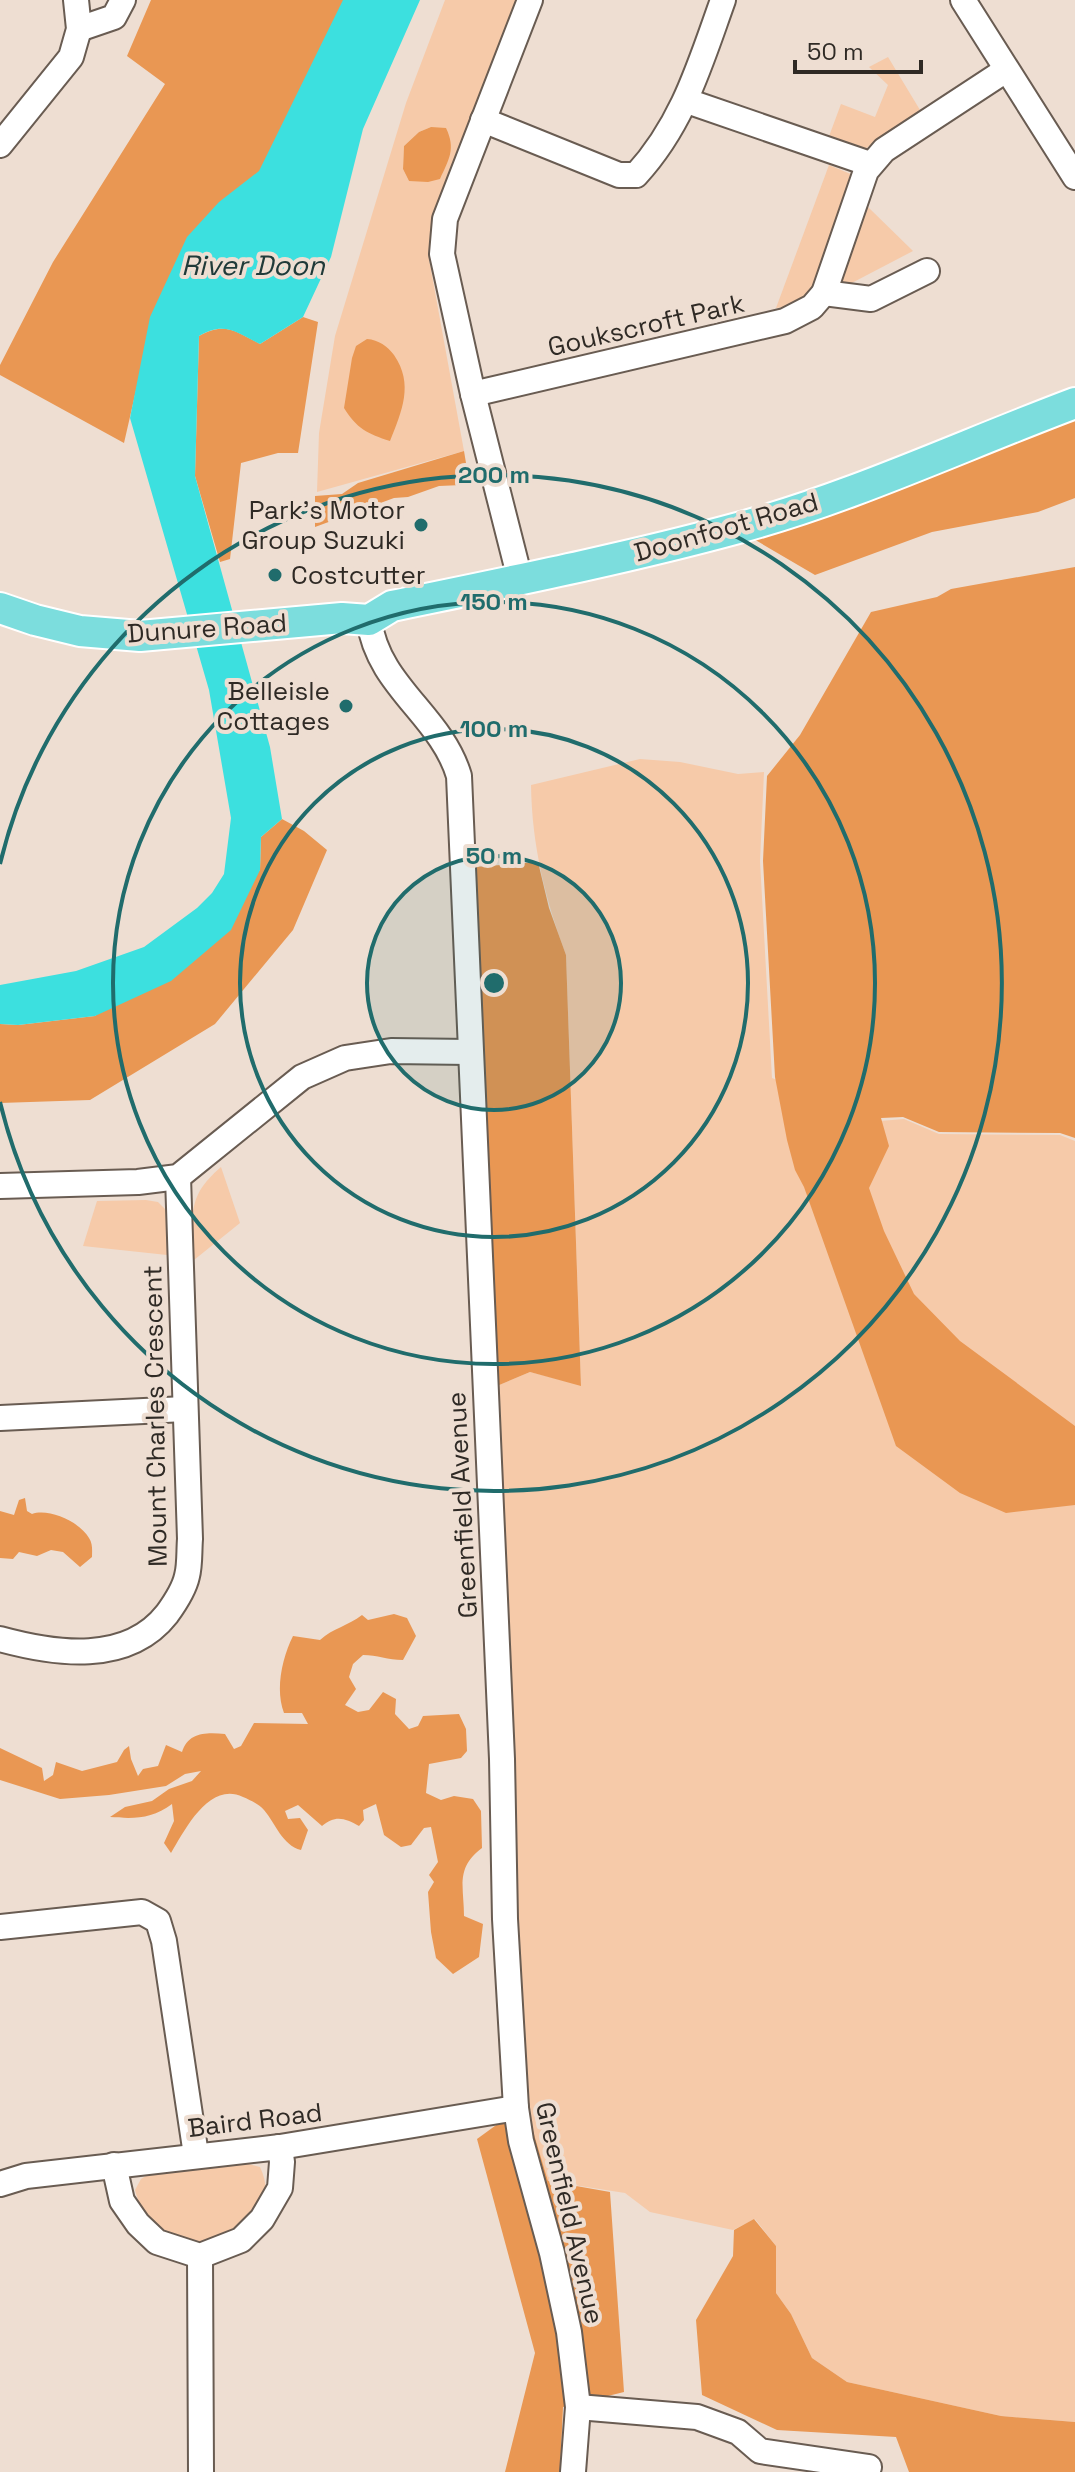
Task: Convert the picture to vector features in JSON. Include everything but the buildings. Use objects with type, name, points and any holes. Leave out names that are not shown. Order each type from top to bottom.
[{"type":"main road","name":"Doonfoot Road","points":[[369,620],[392,606],[739,528],[845,493],[1075,403]]},
{"type":"main road","name":"Dunure Road","points":[[0,608],[80,631],[140,636],[342,618],[369,620]]},
{"type":"street","points":[[0,145],[71,57],[79,29],[76,0]]},
{"type":"street","points":[[79,29],[114,17],[123,0]]},
{"type":"street","points":[[520,579],[473,394],[442,254],[445,219],[530,0]]},
{"type":"street","points":[[483,120],[619,175],[636,175],[687,101],[723,0]]},
{"type":"street","points":[[973,3],[1006,70],[1075,177]]},
{"type":"street","points":[[927,271],[871,299],[824,293],[870,164],[884,150],[1006,70]]},
{"type":"street","points":[[687,101],[870,164]]},
{"type":"street","name":"Goukscroft Park","points":[[473,394],[785,321],[812,307],[824,293]]},
{"type":"street","name":"Greenfield Avenue","points":[[369,620],[372,643],[397,686],[453,755],[459,776],[502,1759],[505,1919],[516,2108],[521,2141],[552,2253],[569,2332],[578,2407],[573,2472]]},
{"type":"street","points":[[0,1186],[138,1182],[178,1177],[302,1077],[345,1058],[391,1051],[470,1052]]},
{"type":"street","name":"Mount Charles Crescent","points":[[0,1639],[54,1651],[104,1651],[141,1638],[161,1621],[176,1602],[187,1577],[190,1539],[178,1177]]},
{"type":"street","points":[[0,1418],[185,1409]]},
{"type":"street","points":[[0,1927],[142,1912],[158,1921],[164,1941],[196,2155]]},
{"type":"street","name":"Baird Road","points":[[0,2184],[26,2176],[280,2147],[516,2108]]},
{"type":"street","points":[[114,2165],[122,2201],[138,2224],[157,2242],[200,2256],[241,2240],[262,2219],[280,2188],[280,2147]]},
{"type":"street","points":[[200,2256],[201,2472]]},
{"type":"street","points":[[578,2407],[697,2417],[738,2432],[760,2451],[869,2467]]},
{"type":"shaded area","points":[[151,0],[344,0],[296,156],[143,360],[124,443],[0,375],[0,365],[53,262],[165,84],[127,56]]},
{"type":"shaded area","points":[[445,0],[520,0],[433,223],[429,259],[464,451],[317,492],[319,433],[335,336],[406,103]],"holes":[[[431,127],[409,181],[403,169],[404,146],[419,132]]]},
{"type":"shaded area","points":[[888,57],[920,110],[865,149],[828,139],[841,104],[875,117],[888,85],[869,67]]},
{"type":"shaded area","points":[[431,127],[446,128],[449,135],[451,148],[446,166],[440,179],[409,181],[403,169],[404,146],[419,132]]},
{"type":"shaded area","points":[[829,165],[853,175],[813,286],[795,306],[776,308]]},
{"type":"shaded area","points":[[868,207],[913,251],[846,286],[838,278]]},
{"type":"shaded area","points":[[303,317],[318,322],[298,453],[278,453],[241,463],[230,559],[220,562],[195,476],[199,336],[224,329],[260,344]]},
{"type":"shaded area","points":[[367,339],[389,349],[404,376],[402,408],[390,441],[363,429],[344,408],[356,346]]},
{"type":"shaded area","points":[[1075,412],[1075,498],[1038,512],[932,532],[815,575],[740,531]]},
{"type":"shaded area","points":[[464,451],[468,475],[462,485],[439,486],[408,497],[394,498],[315,527],[315,496],[342,494],[358,483]]},
{"type":"shaded area","points":[[1075,567],[1075,1138],[1060,1133],[939,1132],[903,1117],[881,1118],[889,1146],[869,1188],[884,1231],[914,1294],[960,1341],[1075,1426],[1075,1505],[1006,1513],[960,1493],[896,1446],[804,1187],[795,1170],[775,1077],[763,861],[767,776],[800,735],[871,612],[937,597],[951,589]]},
{"type":"shaded area","points":[[640,759],[680,762],[738,774],[764,772],[760,861],[772,1078],[880,1121],[904,1119],[939,1134],[1060,1135],[1075,1141],[1075,2422],[1001,2416],[847,2382],[812,2358],[791,2314],[776,2293],[776,2246],[755,2219],[733,2230],[650,2212],[625,2193],[548,2181],[525,2104],[485,1391],[530,1372],[581,1385],[566,955],[541,872],[531,785]]},
{"type":"shaded area","points":[[282,819],[304,831],[327,850],[293,930],[215,1024],[90,1100],[0,1103],[0,1024],[18,1025],[95,1016],[260,870],[261,837]]},
{"type":"shaded area","points":[[538,862],[549,908],[566,955],[581,1386],[530,1372],[485,1391],[462,868]]},
{"type":"shaded area","points":[[221,1167],[240,1223],[194,1260],[196,1199],[209,1178]]},
{"type":"shaded area","points":[[97,1201],[158,1202],[167,1211],[167,1255],[83,1246]]},
{"type":"shaded area","points":[[25,1498],[27,1511],[32,1514],[55,1515],[85,1532],[90,1540],[92,1557],[80,1567],[63,1552],[51,1550],[37,1556],[19,1552],[13,1559],[0,1558],[0,1511],[14,1515],[19,1500]]},
{"type":"shaded area","points":[[394,1614],[407,1618],[416,1636],[403,1660],[363,1655],[353,1664],[349,1677],[356,1689],[345,1705],[358,1712],[369,1710],[383,1692],[396,1699],[395,1714],[409,1729],[418,1726],[423,1716],[459,1714],[466,1729],[467,1751],[461,1758],[429,1764],[426,1793],[441,1800],[454,1796],[473,1799],[481,1811],[482,1848],[468,1863],[463,1879],[464,1916],[483,1924],[479,1957],[453,1974],[436,1958],[431,1932],[428,1892],[434,1882],[429,1875],[438,1862],[431,1827],[424,1828],[411,1845],[401,1847],[384,1835],[376,1804],[363,1810],[364,1820],[359,1826],[340,1819],[322,1826],[298,1805],[285,1811],[288,1819],[300,1818],[308,1830],[301,1850],[284,1839],[260,1806],[231,1794],[219,1796],[200,1810],[171,1853],[164,1843],[174,1821],[172,1804],[142,1817],[110,1817],[125,1807],[152,1801],[169,1789],[192,1781],[201,1771],[185,1774],[166,1786],[60,1799],[0,1780],[0,1748],[42,1768],[44,1781],[53,1775],[56,1762],[82,1771],[117,1762],[129,1746],[138,1776],[143,1769],[158,1766],[166,1745],[182,1752],[193,1737],[212,1733],[225,1734],[234,1749],[241,1746],[254,1723],[308,1724],[302,1713],[284,1713],[281,1704],[281,1674],[293,1636],[320,1640],[362,1615],[368,1620]]},
{"type":"shaded area","points":[[525,2104],[548,2181],[610,2192],[624,2392],[563,2407],[560,2472],[505,2472],[535,2353],[477,2139]]},
{"type":"shaded area","points":[[245,2163],[260,2167],[266,2188],[265,2197],[249,2220],[216,2244],[192,2242],[158,2228],[142,2210],[135,2190],[141,2179],[152,2172]]},
{"type":"shaded area","points":[[754,2219],[776,2246],[776,2293],[791,2314],[812,2358],[847,2382],[1001,2416],[1075,2422],[1075,2472],[909,2472],[896,2437],[777,2430],[702,2395],[696,2320],[733,2256],[734,2230]]},
{"type":"water","name":"River Doon","points":[[343,0],[420,0],[363,129],[331,257],[303,317],[260,344],[237,332],[223,329],[199,336],[195,476],[270,747],[282,819],[261,837],[260,870],[231,930],[171,981],[95,1016],[18,1025],[0,1024],[0,985],[76,971],[144,947],[197,908],[212,893],[224,874],[231,818],[209,690],[130,418],[150,317],[187,237],[219,202],[259,171]]},
{"type":"place","name":"Park's Motor Group Suzuki","points":[[421,525]]},
{"type":"place","name":"Costcutter","points":[[275,575]]},
{"type":"place","name":"Belleisle Cottages","points":[[346,706]]}]
